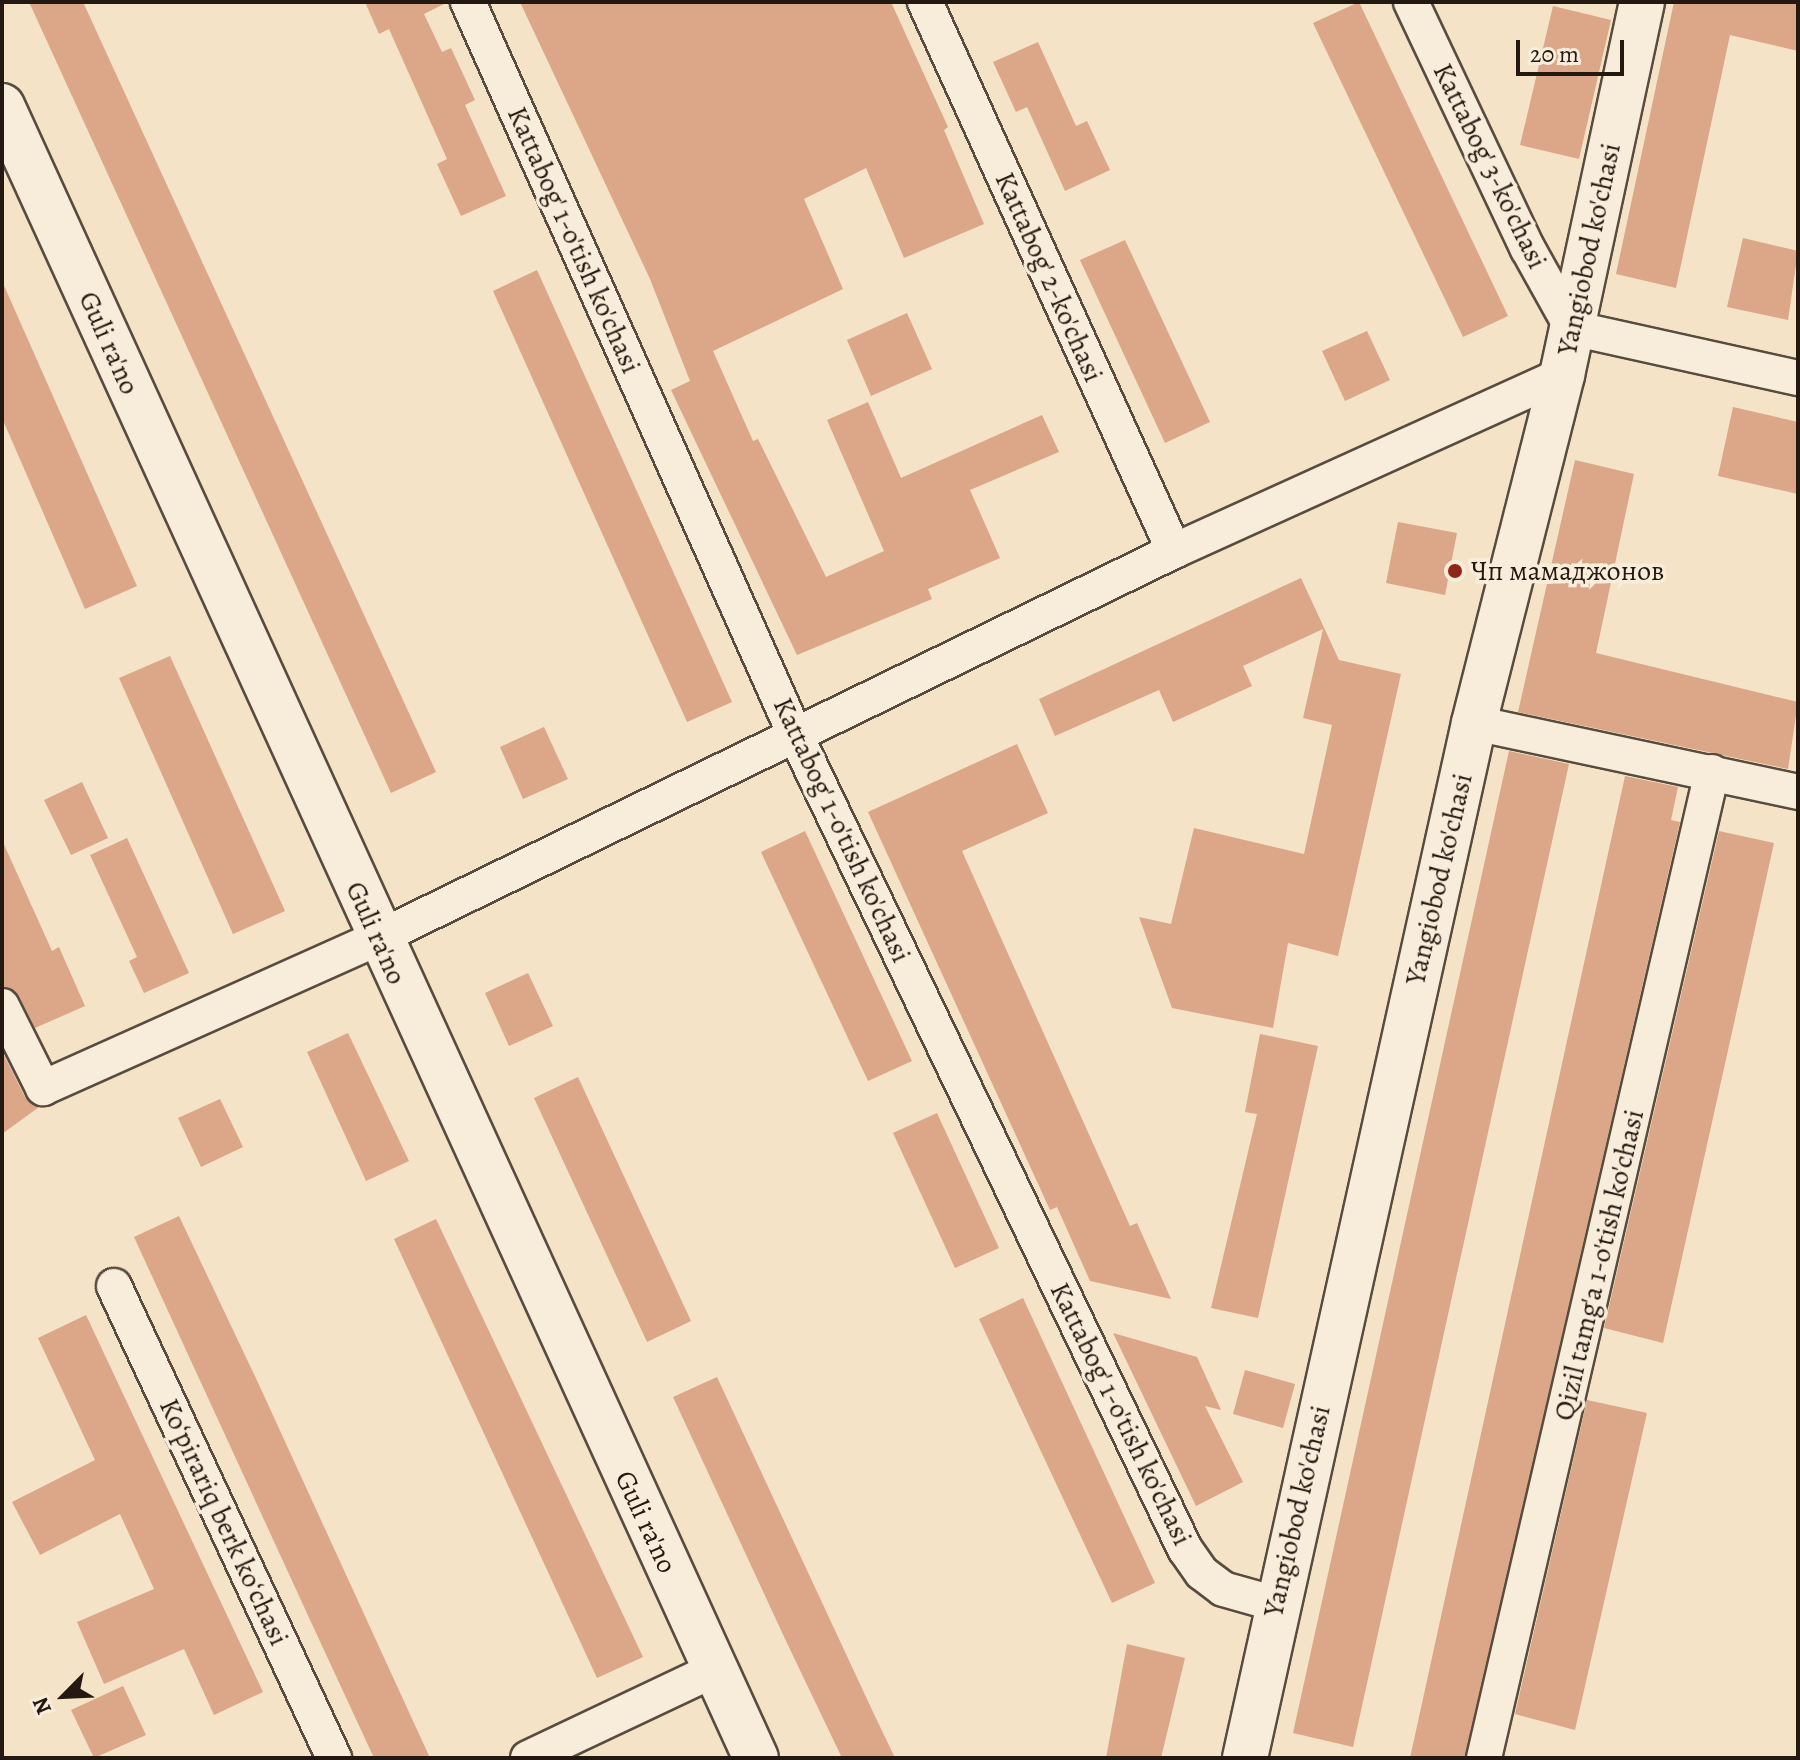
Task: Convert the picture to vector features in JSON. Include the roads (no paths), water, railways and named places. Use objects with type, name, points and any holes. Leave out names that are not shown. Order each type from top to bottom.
[{"type":"street","name":"Kattabog' 1-o'tish ko'chasi","points":[[468,2],[794,732],[1185,1549],[1202,1573],[1223,1589],[1276,1604]]},
{"type":"street","name":"Kattabog' 2-ko'chasi","points":[[925,2],[1174,551]]},
{"type":"street","name":"Kattabog' 3-ko'chasi","points":[[1411,2],[1528,249],[1572,328]]},
{"type":"street","name":"Yangiobod ko'chasi","points":[[1245,1758],[1276,1604],[1474,723],[1562,375],[1642,2]]},
{"type":"street","name":"Guli ra'no","points":[[2,106],[378,938],[756,1758]]},
{"type":"street","points":[[1572,328],[1798,378]]},
{"type":"street","points":[[2,1006],[43,1088],[378,938],[794,732],[1174,551],[1562,375]]},
{"type":"street","points":[[1474,723],[1798,792]]},
{"type":"street","name":"Qizil tamg'a 1-o'tish ko'chasi","points":[[1484,1758],[1712,772]]},
{"type":"street","name":"Koʻpirariq berk koʻchasi","points":[[114,1286],[334,1758]]},
{"type":"street","points":[[528,1758],[714,1670]]},
{"type":"place","name":"Чп мамаджонов","points":[[1455,571]]}]
